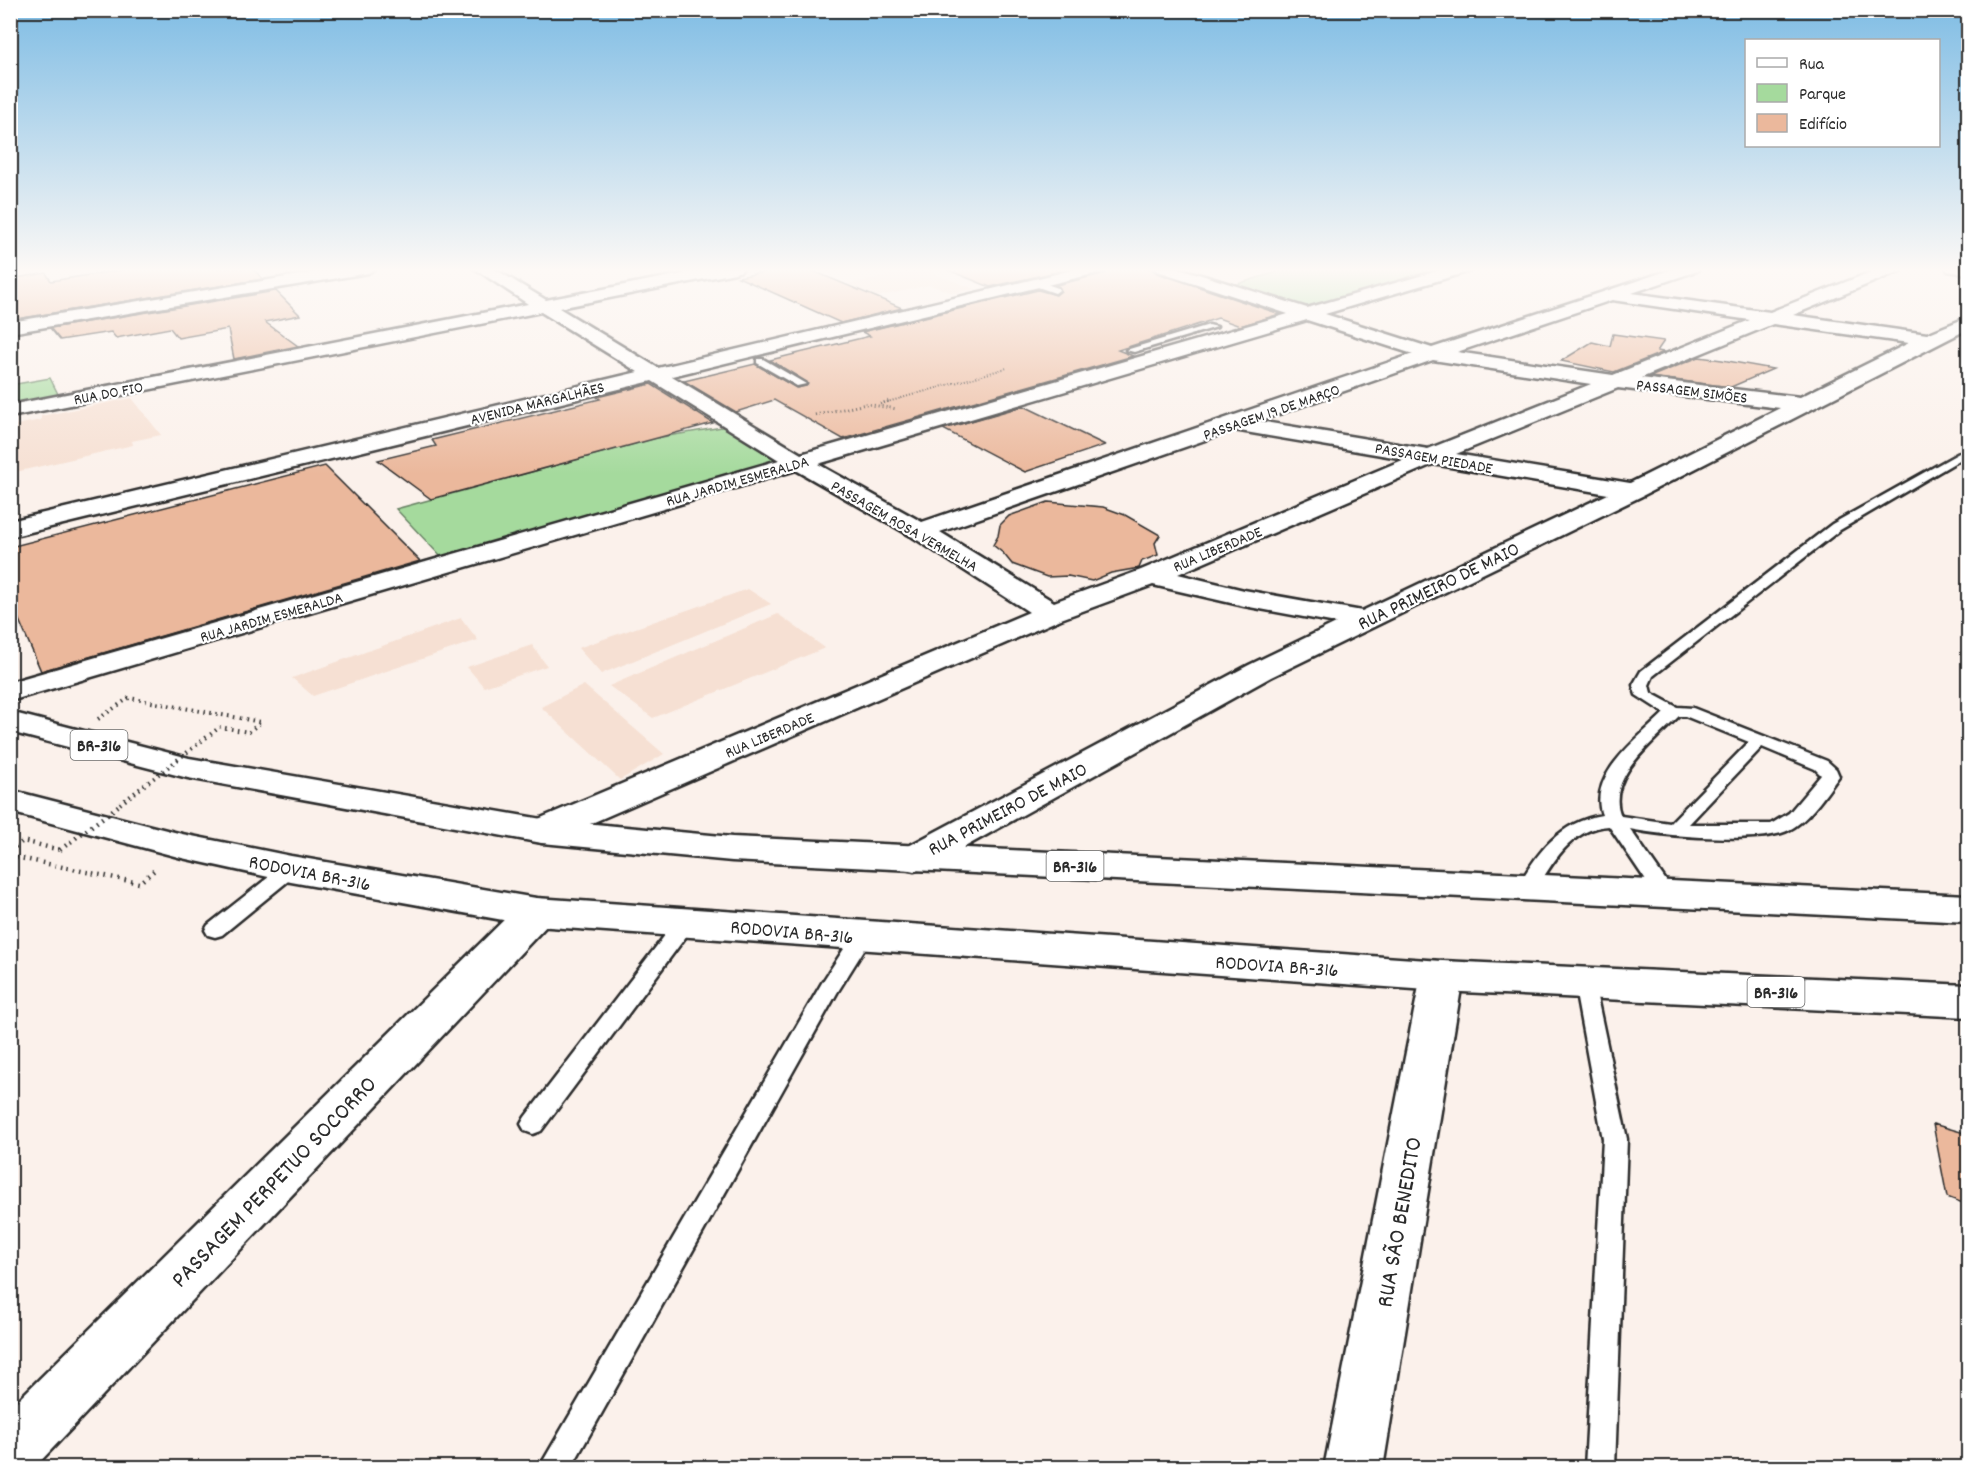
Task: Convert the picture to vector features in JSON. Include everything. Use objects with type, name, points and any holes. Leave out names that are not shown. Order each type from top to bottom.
[{"type":"main road","name":"RUA DO FIO","points":[[10,411],[386,337]]},
{"type":"main road","name":"PASSAGEM ROSA VERMELHA","points":[[595,337],[798,462],[920,531],[1052,613]]},
{"type":"main road","name":"AVENIDA MARGALHÃES","points":[[10,529],[810,337]]},
{"type":"main road","name":"RUA JARDIM ESMERALDA","points":[[10,692],[1225,337]]},
{"type":"main road","name":"PASSAGEM SIMÕES","points":[[1378,337],[1432,354],[1613,381],[1802,404]]},
{"type":"main road","name":"PASSAGEM 19 DE MARÇO","points":[[920,531],[1485,337]]},
{"type":"main road","name":"RUA LIBERDADE","points":[[542,831],[1052,613],[1150,576],[1432,456],[1723,337]]},
{"type":"main road","points":[[1926,337],[1968,340]]},
{"type":"main road","name":"RUA PRIMEIRO DE MAIO","points":[[914,859],[1260,671],[1632,490],[1934,338]]},
{"type":"main road","name":"PASSAGEM PIEDADE","points":[[1235,424],[1632,490]]},
{"type":"main road","points":[[1150,576],[1244,598],[1366,620]]},
{"type":"main road","name":"BR-316","points":[[10,722],[188,768],[542,831],[732,849],[914,859],[1968,909]]},
{"type":"main road","name":"RODOVIA BR-316","points":[[10,801],[183,846],[291,869],[536,912],[862,937],[1442,976],[1584,983]]},
{"type":"main road","name":"PASSAGEM PERPETUO SOCORRO","points":[[10,1450],[536,912]]},
{"type":"main road","name":"RUA SÃO BENEDITO","points":[[1353,1467],[1442,976]]},
{"type":"main road","name":"BR-316","points":[[1584,983],[1968,1001]]},
{"type":"lane","points":[[1131,350],[1177,337]]},
{"type":"lane","points":[[760,361],[801,384]]},
{"type":"lane","points":[[1527,888],[1538,866],[1572,833],[1593,823],[1615,821],[1674,829],[1760,831],[1781,827],[1788,823],[1830,776],[1830,773],[1821,765],[1688,711],[1674,712],[1644,695],[1641,685],[1646,674],[1836,527],[1968,451]]},
{"type":"lane","points":[[1666,895],[1615,821],[1606,803],[1611,781],[1617,771],[1674,712]]},
{"type":"lane","points":[[1674,829],[1759,741]]},
{"type":"lane","points":[[215,930],[291,869]]},
{"type":"lane","points":[[533,1124],[686,922]]},
{"type":"lane","points":[[554,1467],[830,987],[862,937]]},
{"type":"lane","points":[[1584,983],[1614,1139],[1600,1467]]},
{"type":"path","points":[[880,404],[1007,368]]},
{"type":"path","points":[[815,415],[860,403],[880,404],[897,409]]},
{"type":"path","points":[[823,412],[831,416]]},
{"type":"path","points":[[10,851],[23,842],[60,850],[220,727],[249,732],[261,722],[129,698],[71,738]]},
{"type":"path","points":[[10,856],[139,883],[183,846]]},
{"type":"shaded area","points":[[132,398],[161,435],[132,441],[133,445],[11,473],[11,426],[41,420],[41,416]]},
{"type":"shaded area","points":[[748,589],[771,604],[601,674],[578,648]]},
{"type":"shaded area","points":[[778,614],[825,648],[653,718],[609,686]]},
{"type":"shaded area","points":[[461,618],[478,640],[313,696],[292,678]]},
{"type":"shaded area","points":[[532,645],[547,666],[484,687],[467,667]]},
{"type":"shaded area","points":[[584,685],[664,754],[620,780],[541,707]]},
{"type":"green space","points":[[50,378],[59,396],[11,406],[11,385]]},
{"type":"green space","points":[[728,426],[785,461],[443,559],[396,509],[656,438]]},
{"type":"building","points":[[57,337],[79,337],[60,340]]},
{"type":"building","points":[[230,337],[286,337],[298,346],[234,359]]},
{"type":"building","points":[[866,337],[1159,337],[1118,350],[1133,356],[843,439],[774,400],[736,412],[684,381],[755,364],[796,388],[806,386],[807,382],[770,360]]},
{"type":"building","points":[[1612,337],[1635,337],[1664,341],[1657,351],[1664,352],[1614,372],[1561,361],[1592,342],[1610,346]]},
{"type":"building","points":[[1699,357],[1773,369],[1731,387],[1650,377]]},
{"type":"building","points":[[651,384],[713,423],[431,499],[378,460],[436,446],[432,440],[600,399],[597,397]]},
{"type":"building","points":[[1024,406],[1105,445],[1025,472],[943,429]]},
{"type":"building","points":[[325,466],[420,561],[41,671],[10,599],[10,547]]},
{"type":"building","points":[[1048,502],[1103,507],[1125,515],[1160,535],[1155,543],[1158,555],[1142,561],[1139,568],[1111,573],[1092,581],[1068,576],[1047,577],[1012,564],[993,545],[1000,525],[1009,516]]},
{"type":"building","points":[[1933,1124],[1968,1134],[1968,1205],[1947,1197]]}]
